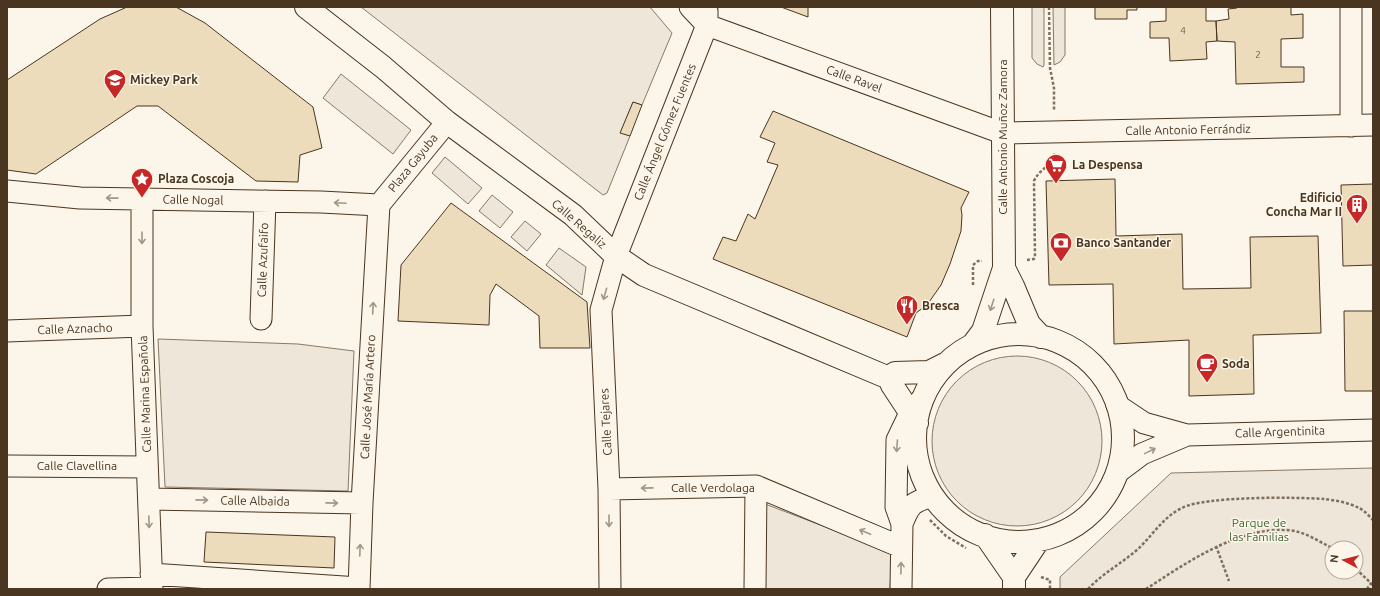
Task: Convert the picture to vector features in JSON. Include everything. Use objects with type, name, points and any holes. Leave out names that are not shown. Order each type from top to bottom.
[{"type":"street","name":"Calle Regaliz","points":[[306,7],[383,67],[447,122],[573,215],[616,256],[644,275],[889,378]]},
{"type":"street","points":[[690,7],[707,16]]},
{"type":"street","name":"Calle Antonio Muñoz Zamora","points":[[974,343],[983,331],[1004,268],[1002,7]]},
{"type":"street","points":[[1351,7],[1351,126]]},
{"type":"street","name":"Calle Ravel","points":[[707,16],[1002,133]]},
{"type":"street","name":"Calle Ángel Gómez Fuentes","points":[[616,256],[707,16]]},
{"type":"street","name":"Plaza Gayuba","points":[[379,205],[447,122]]},
{"type":"street","name":"Calle Antonio Ferrándiz","points":[[1002,133],[1373,125]]},
{"type":"street","name":"Calle Nogal","points":[[7,192],[80,198],[265,201],[379,205]]},
{"type":"street","name":"Calle Marina Española","points":[[142,199],[142,326],[152,584]]},
{"type":"street","name":"Calle Azufaifo","points":[[261,319],[265,201]]},
{"type":"street","name":"Calle José María Artero","points":[[359,589],[362,503],[379,205]]},
{"type":"street","name":"Calle Tejares","points":[[610,589],[609,489],[601,310],[616,256]]},
{"type":"street","name":"Calle Antonio Muñoz Zamora","points":[[1004,268],[1029,324],[1041,337]]},
{"type":"street","name":"Calle Aznacho","points":[[7,331],[142,326]]},
{"type":"street","points":[[1009,334],[1050,338],[1088,360],[1111,389],[1121,415],[1123,442],[1118,472],[1098,506],[1074,527],[1038,541],[1011,543],[968,530],[938,505],[918,467],[914,436],[916,412],[892,385],[889,378],[895,373],[929,372],[945,364],[974,343],[1009,334]]},
{"type":"street","points":[[902,524],[896,507],[897,440],[945,364]]},
{"type":"street","name":"Calle Argentinita","points":[[1117,405],[1144,423],[1187,434],[1373,430]]},
{"type":"street","name":"Calle Argentinita","points":[[1118,472],[1142,454],[1187,434]]},
{"type":"street","name":"Calle Clavellina","points":[[7,466],[147,466]]},
{"type":"street","points":[[754,589],[756,486]]},
{"type":"street","name":"Calle Verdolaga","points":[[609,489],[756,486],[901,547]]},
{"type":"street","points":[[901,589],[902,524],[908,509],[915,501],[933,496]]},
{"type":"street","name":"Calle Albaida","points":[[149,500],[362,503]]},
{"type":"street","points":[[985,535],[1014,583],[1038,541]]},
{"type":"street","points":[[108,589],[152,584],[359,589]]},
{"type":"path","points":[[1049,7],[1050,68],[1054,90],[1054,112]]},
{"type":"path","points":[[1028,260],[1034,259],[1035,256],[1034,181],[1039,173],[1052,161],[1054,149]]},
{"type":"path","points":[[973,289],[973,265],[978,261]]},
{"type":"path","points":[[1088,589],[1101,575],[1114,568],[1137,549],[1165,519],[1182,508],[1198,502],[1264,499],[1325,499],[1360,508],[1373,520]]},
{"type":"path","points":[[928,517],[946,536],[967,548]]},
{"type":"path","points":[[1146,589],[1216,546],[1257,533],[1287,530],[1306,534],[1324,544]]},
{"type":"path","points":[[1216,546],[1229,581]]},
{"type":"path","points":[[1364,576],[1372,584],[1367,589]]},
{"type":"path","points":[[1037,577],[1047,578],[1050,580],[1050,589]]},
{"type":"green space","points":[[361,7],[650,7],[672,33],[642,105],[633,102],[621,132],[630,136],[607,193],[603,195]]},
{"type":"green space","points":[[1032,7],[1044,7],[1043,67],[1037,64],[1032,58]]},
{"type":"green space","points":[[1053,7],[1065,7],[1065,55],[1060,62],[1054,65]]},
{"type":"green space","points":[[341,74],[411,130],[393,154],[323,98]]},
{"type":"green space","points":[[445,157],[482,188],[468,204],[432,173]]},
{"type":"green space","points":[[492,195],[513,212],[500,228],[479,211]]},
{"type":"green space","points":[[525,221],[541,234],[527,251],[511,237]]},
{"type":"green space","points":[[559,248],[586,267],[582,295],[546,265]]},
{"type":"green space","points":[[158,339],[298,344],[354,351],[348,491],[165,487]]},
{"type":"green space","points":[[1009,356],[1025,356],[1050,362],[1071,375],[1083,387],[1096,408],[1102,433],[1102,449],[1096,474],[1083,495],[1071,507],[1050,520],[1025,526],[1009,526],[984,520],[963,507],[951,495],[938,474],[932,449],[932,433],[938,408],[951,387],[963,375],[984,362]]},
{"type":"green space","name":"Parque de las Familias","points":[[1373,468],[1373,589],[1060,589],[1060,577],[1171,473]]},
{"type":"green space","points":[[765,504],[892,552],[890,589],[764,589]]},
{"type":"building","points":[[127,7],[176,7],[205,23],[313,107],[322,148],[300,155],[298,182],[256,181],[158,106],[137,106],[36,174],[7,170],[7,80],[100,19]]},
{"type":"building","points":[[781,7],[808,7],[808,17]]},
{"type":"building","points":[[1095,7],[1137,7],[1137,10],[1127,10],[1127,19],[1095,19]]},
{"type":"building","points":[[1166,7],[1206,7],[1206,21],[1216,21],[1217,41],[1206,42],[1207,59],[1170,61],[1169,38],[1150,38],[1150,22],[1166,21]]},
{"type":"building","points":[[1237,7],[1291,7],[1291,15],[1303,14],[1303,38],[1281,39],[1281,67],[1304,67],[1304,82],[1236,84],[1235,42],[1217,41],[1216,21],[1229,19],[1228,9]]},
{"type":"building","points":[[633,102],[642,105],[630,136],[620,133]]},
{"type":"building","points":[[773,111],[969,192],[961,208],[961,231],[950,264],[941,285],[927,305],[916,313],[907,337],[713,259],[723,237],[736,241],[748,214],[755,219],[778,165],[767,162],[775,143],[760,137]]},
{"type":"building","points":[[1115,179],[1116,236],[1182,234],[1183,289],[1251,288],[1250,237],[1318,236],[1321,333],[1253,335],[1254,394],[1189,396],[1189,340],[1114,344],[1113,284],[1049,285],[1046,181]]},
{"type":"building","name":"Edificio Concha Mar II","points":[[1373,184],[1373,265],[1343,266],[1341,185]]},
{"type":"building","points":[[451,203],[587,302],[590,348],[540,348],[539,316],[496,284],[490,295],[489,325],[398,321],[401,265]]},
{"type":"building","points":[[1344,311],[1373,311],[1373,391],[1345,391]]},
{"type":"building","points":[[206,532],[335,537],[334,568],[204,562]]},
{"type":"place","name":"Mickey Park","points":[[115,100]]},
{"type":"place","name":"La Despensa","points":[[1056,184]]},
{"type":"place","name":"Plaza Coscoja","points":[[142,198]]},
{"type":"place","name":"Edificio Concha Mar II","points":[[1357,224]]},
{"type":"place","name":"Banco Santander","points":[[1061,262]]},
{"type":"place","name":"Bresca","points":[[907,326]]},
{"type":"place","name":"Soda","points":[[1207,384]]}]
